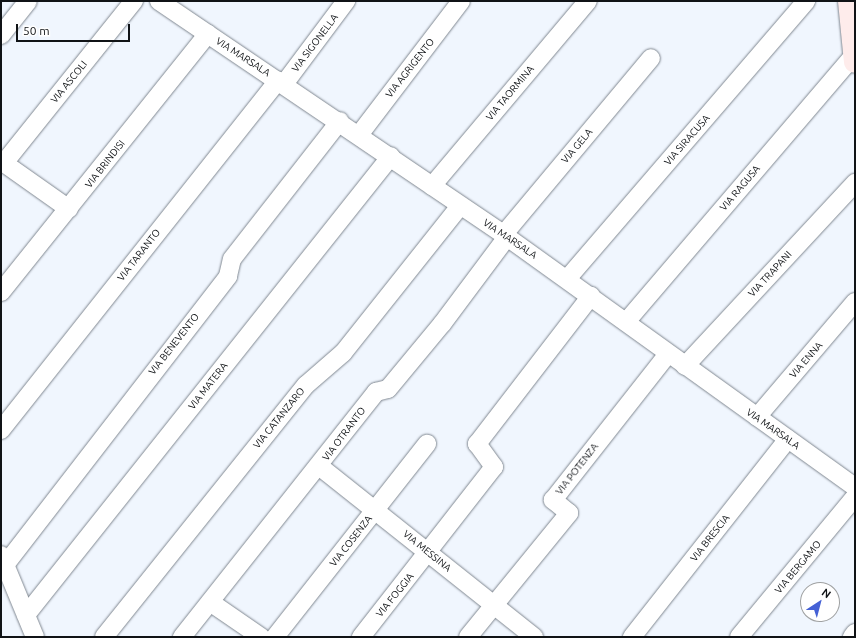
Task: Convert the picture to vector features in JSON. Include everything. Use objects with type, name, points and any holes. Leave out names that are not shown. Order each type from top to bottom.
[{"type":"street","points":[[1,35],[28,1]]},
{"type":"street","name":"VIA ASCOLI","points":[[2,162],[134,1]]},
{"type":"street","name":"VIA MARSALA","points":[[159,1],[340,121],[460,206],[506,235],[668,354],[855,487]]},
{"type":"street","name":"VIA SIGONELLA","points":[[281,82],[346,1]]},
{"type":"street","name":"VIA AGRIGENTO","points":[[359,135],[462,1]]},
{"type":"street","name":"VIA TAORMINA","points":[[432,186],[588,1]]},
{"type":"street","name":"VIA SIRACUSA","points":[[567,279],[806,1]]},
{"type":"street","points":[[849,1],[854,58]]},
{"type":"street","name":"VIA BRINDISI","points":[[1,292],[208,34]]},
{"type":"street","name":"VIA GELA","points":[[506,235],[651,58]]},
{"type":"street","name":"VIA RAGUSA","points":[[626,322],[854,58]]},
{"type":"street","name":"VIA TARANTO","points":[[1,430],[281,82]]},
{"type":"street","name":"VIA BENEVENTO","points":[[3,560],[228,276],[232,259],[340,121]]},
{"type":"street","name":"VIA MATERA","points":[[26,615],[391,156]]},
{"type":"street","points":[[2,162],[69,209]]},
{"type":"street","name":"VIA TRAPANI","points":[[685,366],[855,183]]},
{"type":"street","name":"VIA CATANZARO","points":[[104,637],[306,385],[343,353],[460,206]]},
{"type":"street","name":"VIA OTRANTO","points":[[182,637],[320,466],[376,392],[388,389],[442,324],[506,235]]},
{"type":"street","name":"VIA FOGGIA","points":[[361,637],[430,553],[494,467],[477,444],[591,296]]},
{"type":"street","name":"VIA ENNA","points":[[757,417],[855,302]]},
{"type":"street","name":"VIA POTENZA","points":[[468,637],[568,513],[553,500],[668,354]]},
{"type":"street","name":"VIA BRESCIA","points":[[632,637],[788,439]]},
{"type":"street","name":"VIA COSENZA","points":[[275,637],[427,444]]},
{"type":"street","name":"VIA MESSINA","points":[[320,466],[534,637]]},
{"type":"street","name":"VIA BERGAMO","points":[[739,637],[855,497]]},
{"type":"street","points":[[3,560],[35,637]]},
{"type":"street","points":[[210,602],[262,637]]},
{"type":"street","points":[[852,637],[855,633]]}]
